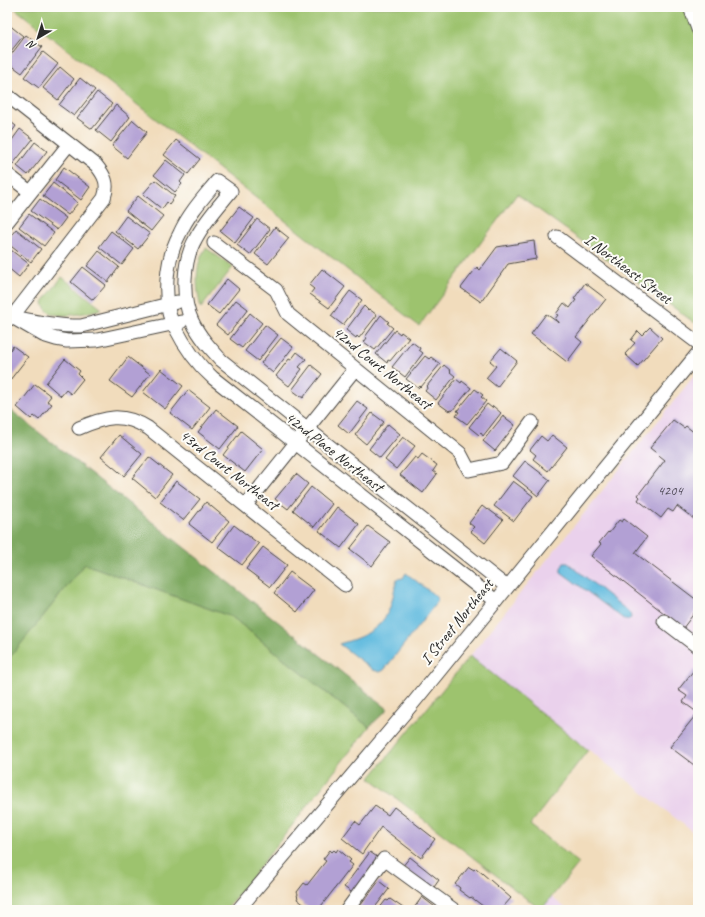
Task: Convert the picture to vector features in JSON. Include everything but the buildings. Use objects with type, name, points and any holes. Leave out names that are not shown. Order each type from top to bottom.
[{"type":"street","points":[[690,7],[698,29]]},
{"type":"street","points":[[7,95],[96,165],[104,174],[107,184],[104,198],[10,315]]},
{"type":"street","points":[[7,222],[69,144]]},
{"type":"street","points":[[7,174],[30,192]]},
{"type":"street","points":[[170,314],[167,284],[168,266],[172,252],[188,218],[217,181],[230,192],[204,225],[195,240],[185,272],[188,309]]},
{"type":"street","name":"I Northeast Street","points":[[557,237],[698,343]]},
{"type":"street","name":"42nd Court Northeast","points":[[214,243],[276,290],[288,314],[460,453],[469,470],[502,463],[532,422]]},
{"type":"street","points":[[10,315],[72,327],[170,314],[188,309]]},
{"type":"street","points":[[10,315],[43,335],[56,339],[67,341],[97,340],[188,309]]},
{"type":"street","name":"42nd Place Northeast","points":[[188,309],[205,342],[221,360],[507,587]]},
{"type":"street","name":"42nd Place Northeast","points":[[170,314],[188,350],[200,367],[295,444],[496,601]]},
{"type":"street","name":"I Street Northeast","points":[[238,910],[414,702],[698,352]]},
{"type":"street","points":[[246,505],[355,369]]},
{"type":"street","name":"43rd Court Northeast","points":[[79,428],[100,420],[127,419],[137,421],[246,505],[345,585]]},
{"type":"street","points":[[664,621],[698,647]]},
{"type":"street","points":[[347,910],[384,860],[454,910]]},
{"type":"shaded area","points":[[698,371],[698,836],[470,656]]},
{"type":"shaded area","points":[[551,897],[568,910],[541,910]]},
{"type":"green space","points":[[13,7],[698,7],[698,319],[695,323],[517,194],[419,326]]},
{"type":"green space","points":[[206,248],[233,267],[201,308],[197,277],[199,261]]},
{"type":"green space","points":[[62,277],[102,309],[78,314],[59,315],[46,309],[43,302]]},
{"type":"green space","points":[[7,407],[388,709],[369,727],[232,617],[85,564],[7,661]]},
{"type":"green space","points":[[85,564],[232,617],[369,727],[226,910],[7,910],[7,661]]},
{"type":"green space","points":[[470,656],[588,750],[530,825],[579,863],[541,910],[370,778]]},
{"type":"water","points":[[564,563],[568,563],[630,613],[631,618],[625,620],[561,572],[561,568]]},
{"type":"water","points":[[406,573],[433,594],[437,598],[437,602],[384,670],[380,672],[373,670],[339,644],[361,637],[379,625],[390,608],[397,579],[403,578]]}]
